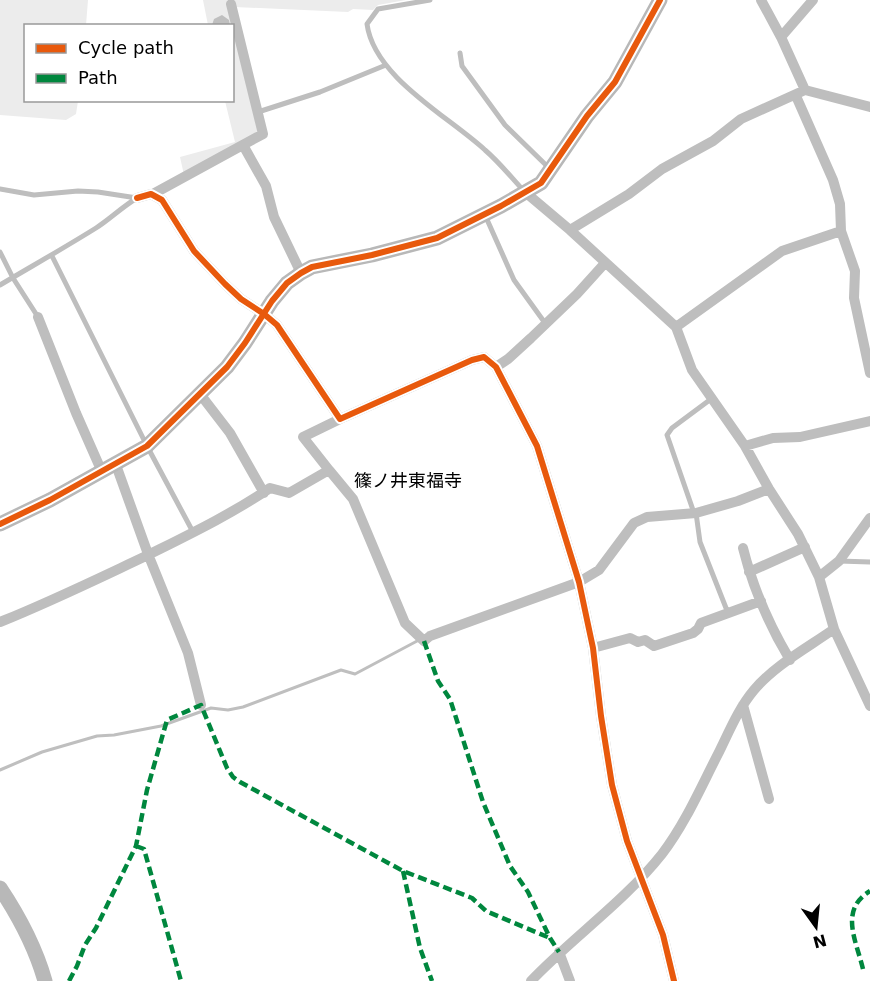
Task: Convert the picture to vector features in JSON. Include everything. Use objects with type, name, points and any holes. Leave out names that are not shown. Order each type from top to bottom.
[{"type":"street","points":[[0,524],[109,469],[147,446],[227,368],[286,283],[301,273],[312,267],[372,255],[437,238],[541,183],[587,116],[615,82],[660,0]]},
{"type":"street","points":[[761,0],[781,37],[833,180],[840,204],[841,231],[855,271],[854,298],[870,373]]},
{"type":"street","points":[[781,37],[813,0]]},
{"type":"street","points":[[136,198],[153,194],[263,134],[231,4]]},
{"type":"street","points":[[570,230],[629,194],[662,169],[713,141],[741,119],[800,93],[870,107]]},
{"type":"street","points":[[243,145],[266,186],[274,217],[301,273]]},
{"type":"street","points":[[525,192],[676,327],[692,370],[745,446],[805,547],[819,577],[834,629],[870,706]]},
{"type":"street","points":[[153,194],[162,200],[194,251],[241,299],[277,325],[340,418]]},
{"type":"street","points":[[676,327],[782,251],[841,231]]},
{"type":"street","points":[[496,367],[508,359],[577,294],[605,262]]},
{"type":"street","points":[[38,317],[76,412],[109,469],[148,554],[188,653],[201,705]]},
{"type":"street","points":[[674,981],[663,935],[627,841],[612,785],[593,648],[579,582],[537,446],[496,367],[484,357],[472,360],[340,418],[303,437],[353,499],[405,622],[424,641],[430,636],[579,582],[599,570],[634,523],[647,517],[696,513],[769,489]]},
{"type":"street","points":[[200,394],[230,433],[264,493]]},
{"type":"street","points":[[745,446],[772,438],[800,437],[870,421]]},
{"type":"street","points":[[0,622],[58,599],[194,532],[230,514],[270,488],[289,493],[330,470]]},
{"type":"street","points":[[819,577],[839,561],[870,518]]},
{"type":"street","points":[[749,572],[805,547]]},
{"type":"street","points":[[743,548],[749,572],[761,601],[778,640],[790,660]]},
{"type":"street","points":[[593,648],[630,638],[638,642],[645,640],[654,646],[693,633],[701,624],[761,601]]},
{"type":"street","points":[[531,981],[558,952],[604,916],[642,878],[679,830],[742,705],[767,677],[834,629]]},
{"type":"street","points":[[742,705],[769,800]]},
{"type":"street","points":[[0,888],[20,917],[38,955],[45,981]]},
{"type":"street","points":[[558,952],[570,981]]},
{"type":"lane","points":[[430,0],[378,9],[367,24],[368,30],[386,65],[409,90],[485,150],[525,192]]},
{"type":"lane","points":[[460,53],[462,66],[505,125],[550,169]]},
{"type":"lane","points":[[258,112],[320,92],[386,65]]},
{"type":"lane","points":[[0,189],[34,195],[78,191],[136,198]]},
{"type":"lane","points":[[0,285],[98,227],[136,198]]},
{"type":"lane","points":[[484,214],[514,280],[545,323]]},
{"type":"lane","points":[[0,252],[13,278],[38,317]]},
{"type":"lane","points":[[52,256],[147,446],[194,532]]},
{"type":"lane","points":[[711,399],[672,428],[667,435],[696,513],[700,542],[726,608],[730,612]]},
{"type":"lane","points":[[839,561],[870,562]]},
{"type":"shaded area","points":[[0,0],[88,0],[86,24],[24,24],[24,102],[78,102],[76,114],[66,120],[0,115]]},
{"type":"shaded area","points":[[203,0],[227,0],[233,24],[208,24]]},
{"type":"shaded area","points":[[230,0],[406,0],[378,5],[373,10],[353,9],[348,12],[235,7]]},
{"type":"shaded area","points":[[222,15],[229,20],[230,24],[212,24],[214,19]]},
{"type":"shaded area","points":[[234,29],[259,133],[184,175],[180,157],[235,142],[225,102],[234,102]]},
{"type":"waterway","points":[[0,770],[42,752],[97,736],[161,726],[211,708],[228,710],[243,707],[341,670],[355,674],[419,640]]},
{"type":"marked path","points":[[424,641],[438,681],[450,699],[483,802],[510,866],[528,892],[559,952]]},
{"type":"marked path","points":[[69,981],[136,846],[147,790],[167,720],[201,705],[227,768],[240,782],[403,871],[472,898],[486,911],[550,938]]},
{"type":"marked path","points":[[136,846],[144,849],[181,981]]},
{"type":"marked path","points":[[403,871],[420,948],[432,981]]},
{"type":"marked path","points":[[863,969],[854,937],[852,916],[855,907],[870,891]]},
{"type":"cycle path","points":[[0,524],[50,500],[147,446],[227,367],[272,301],[287,283],[301,273],[312,267],[372,255],[437,238],[541,183],[587,116],[615,82],[660,0]]},
{"type":"cycle path","points":[[137,198],[151,194],[162,200],[194,251],[241,299],[277,325],[340,419],[472,360],[484,357],[496,367],[537,446],[579,582],[593,648],[612,785],[627,841],[663,935],[674,981]]},
{"type":"district","name":"篠ノ井東福寺","points":[[408,481]]}]
